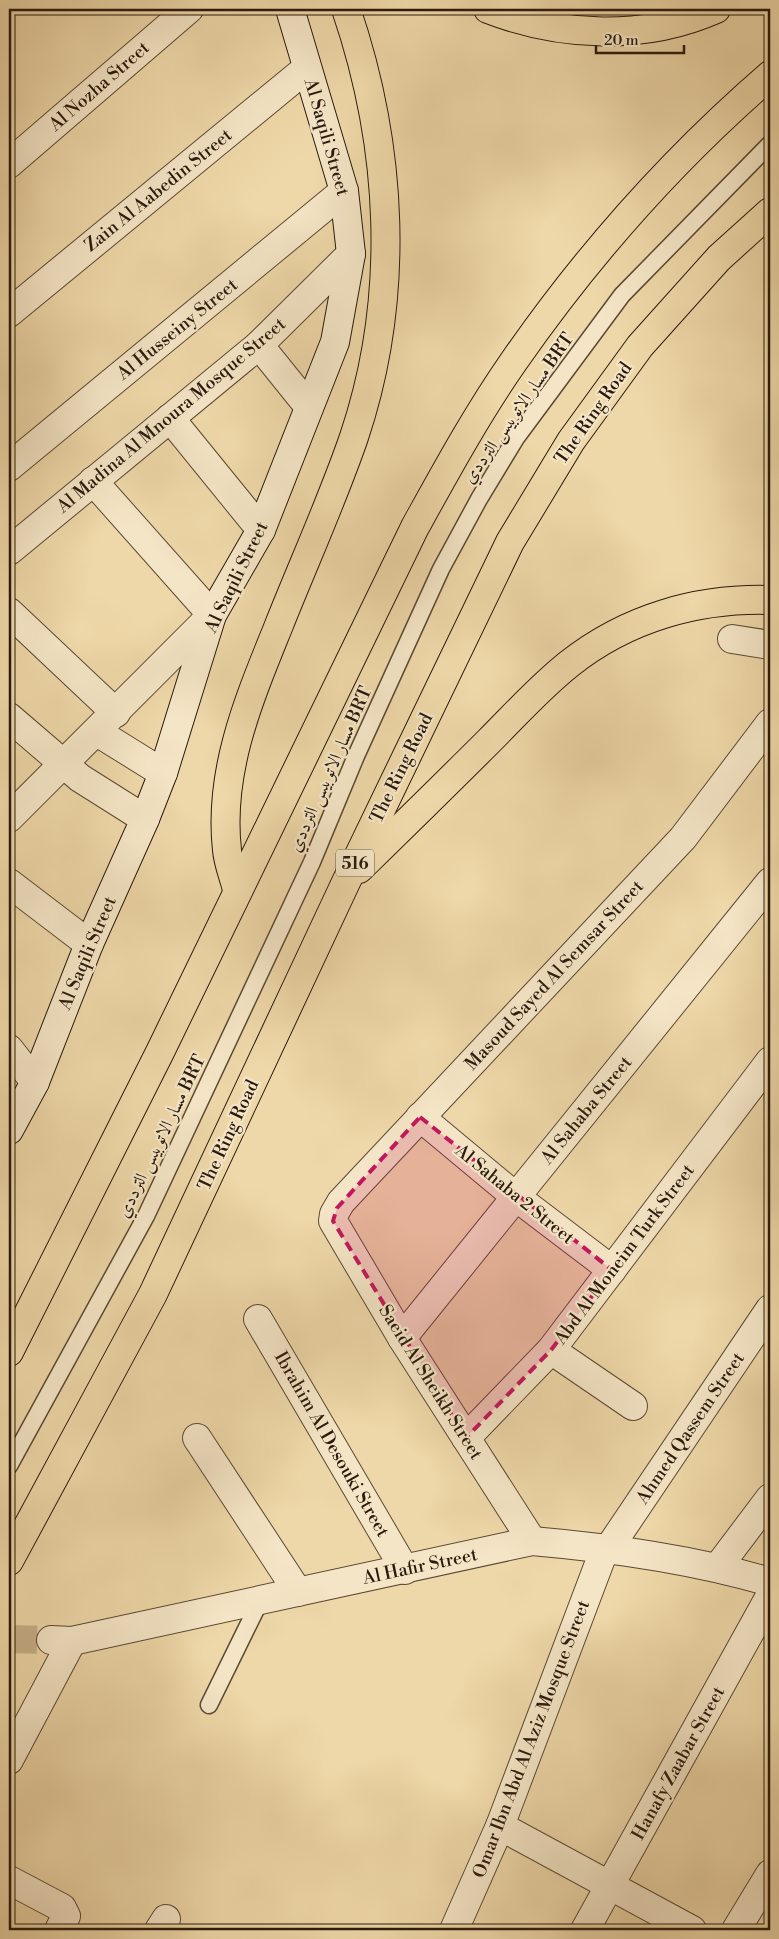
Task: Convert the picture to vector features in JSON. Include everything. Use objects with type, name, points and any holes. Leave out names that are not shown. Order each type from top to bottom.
[{"type":"highway","points":[[237,890],[227,852],[226,818],[228,784],[240,723],[354,436],[368,385],[379,333],[386,237],[384,176],[369,86],[346,9]]},
{"type":"highway","points":[[488,9],[550,27],[581,31],[614,32],[647,29],[678,22],[716,9]]},
{"type":"highway","points":[[9,1352],[97,1181],[415,527],[462,443],[508,370],[570,284],[632,211],[698,142],[770,75]]},
{"type":"highway","name":"The Ring Road","points":[[9,1561],[153,1294],[346,882],[510,542],[571,441],[640,346],[720,258],[770,212]]},
{"type":"highway","points":[[346,882],[546,685],[591,648],[617,632],[672,610],[705,603],[739,599],[770,600]]},
{"type":"street","name":"Al Nozha Street","points":[[9,164],[189,9]]},
{"type":"street","name":"Al Saqili Street","points":[[9,1130],[35,1082],[89,944],[145,819],[163,773],[212,615],[261,530],[335,342],[351,254],[344,191],[290,9]]},
{"type":"street","name":"Zain Al Aabedin Street","points":[[9,313],[307,68]]},
{"type":"street","name":"Al Husseiny Street","points":[[9,467],[344,191]]},
{"type":"street","name":"Al Madina Al Mnoura Mosque Street","points":[[9,551],[259,345],[351,254]]},
{"type":"street","points":[[259,345],[309,406]]},
{"type":"street","points":[[170,418],[261,530]]},
{"type":"street","points":[[9,818],[98,732],[212,615],[93,481]]},
{"type":"street","points":[[9,612],[116,713]]},
{"type":"street","points":[[732,639],[770,645]]},
{"type":"street","points":[[9,717],[64,765],[107,797],[145,819]]},
{"type":"street","name":"Masoud Sayed Al Semsar Street","points":[[334,1221],[336,1208],[341,1202],[683,838],[770,723]]},
{"type":"street","points":[[98,732],[163,773]]},
{"type":"street","name":"Al Sahaba Street","points":[[402,1338],[770,882]]},
{"type":"street","points":[[9,883],[89,944]]},
{"type":"street","points":[[9,1049],[35,1082]]},
{"type":"street","name":"Abd Al Moneim Turk Street","points":[[466,1438],[551,1350],[770,1061]]},
{"type":"street","name":"Al Sahaba 2 Street","points":[[420,1117],[516,1197],[612,1270]]},
{"type":"street","name":"Saeid Al Sheikh Street","points":[[334,1221],[402,1338],[532,1541]]},
{"type":"street","name":"Ahmed Qassem Street","points":[[607,1548],[770,1309]]},
{"type":"street","name":"Ibrahim Al Desouki Street","points":[[258,1319],[405,1570]]},
{"type":"street","points":[[551,1350],[633,1406]]},
{"type":"street","points":[[197,1438],[298,1592]]},
{"type":"street","points":[[718,1567],[770,1498]]},
{"type":"street","name":"Al Hafir Street","points":[[9,1760],[62,1641],[260,1601],[532,1541],[607,1548],[718,1567],[770,1582]]},
{"type":"street","name":"Omar Ibn Abd Al Aziz Mosque Street","points":[[454,1930],[500,1826],[607,1548]]},
{"type":"street","name":"Hanafy Zaabar Street","points":[[585,1930],[770,1596]]},
{"type":"street","points":[[500,1826],[692,1930]]},
{"type":"street","points":[[736,1930],[770,1874]]},
{"type":"street","points":[[9,1880],[62,1908],[66,1916],[59,1930]]},
{"type":"lane","name":"مسار الاتوبيس الترددي BRT","points":[[9,1466],[146,1216],[312,862],[356,756],[441,569],[479,500],[516,438],[622,295],[770,144]]},
{"type":"lane","points":[[209,1705],[260,1601]]},
{"type":"highlighted area","points":[[420,1117],[612,1270],[551,1350],[466,1438],[333,1221],[337,1208]]},
{"type":"tunnel","points":[[9,1639],[51,1640]]}]
